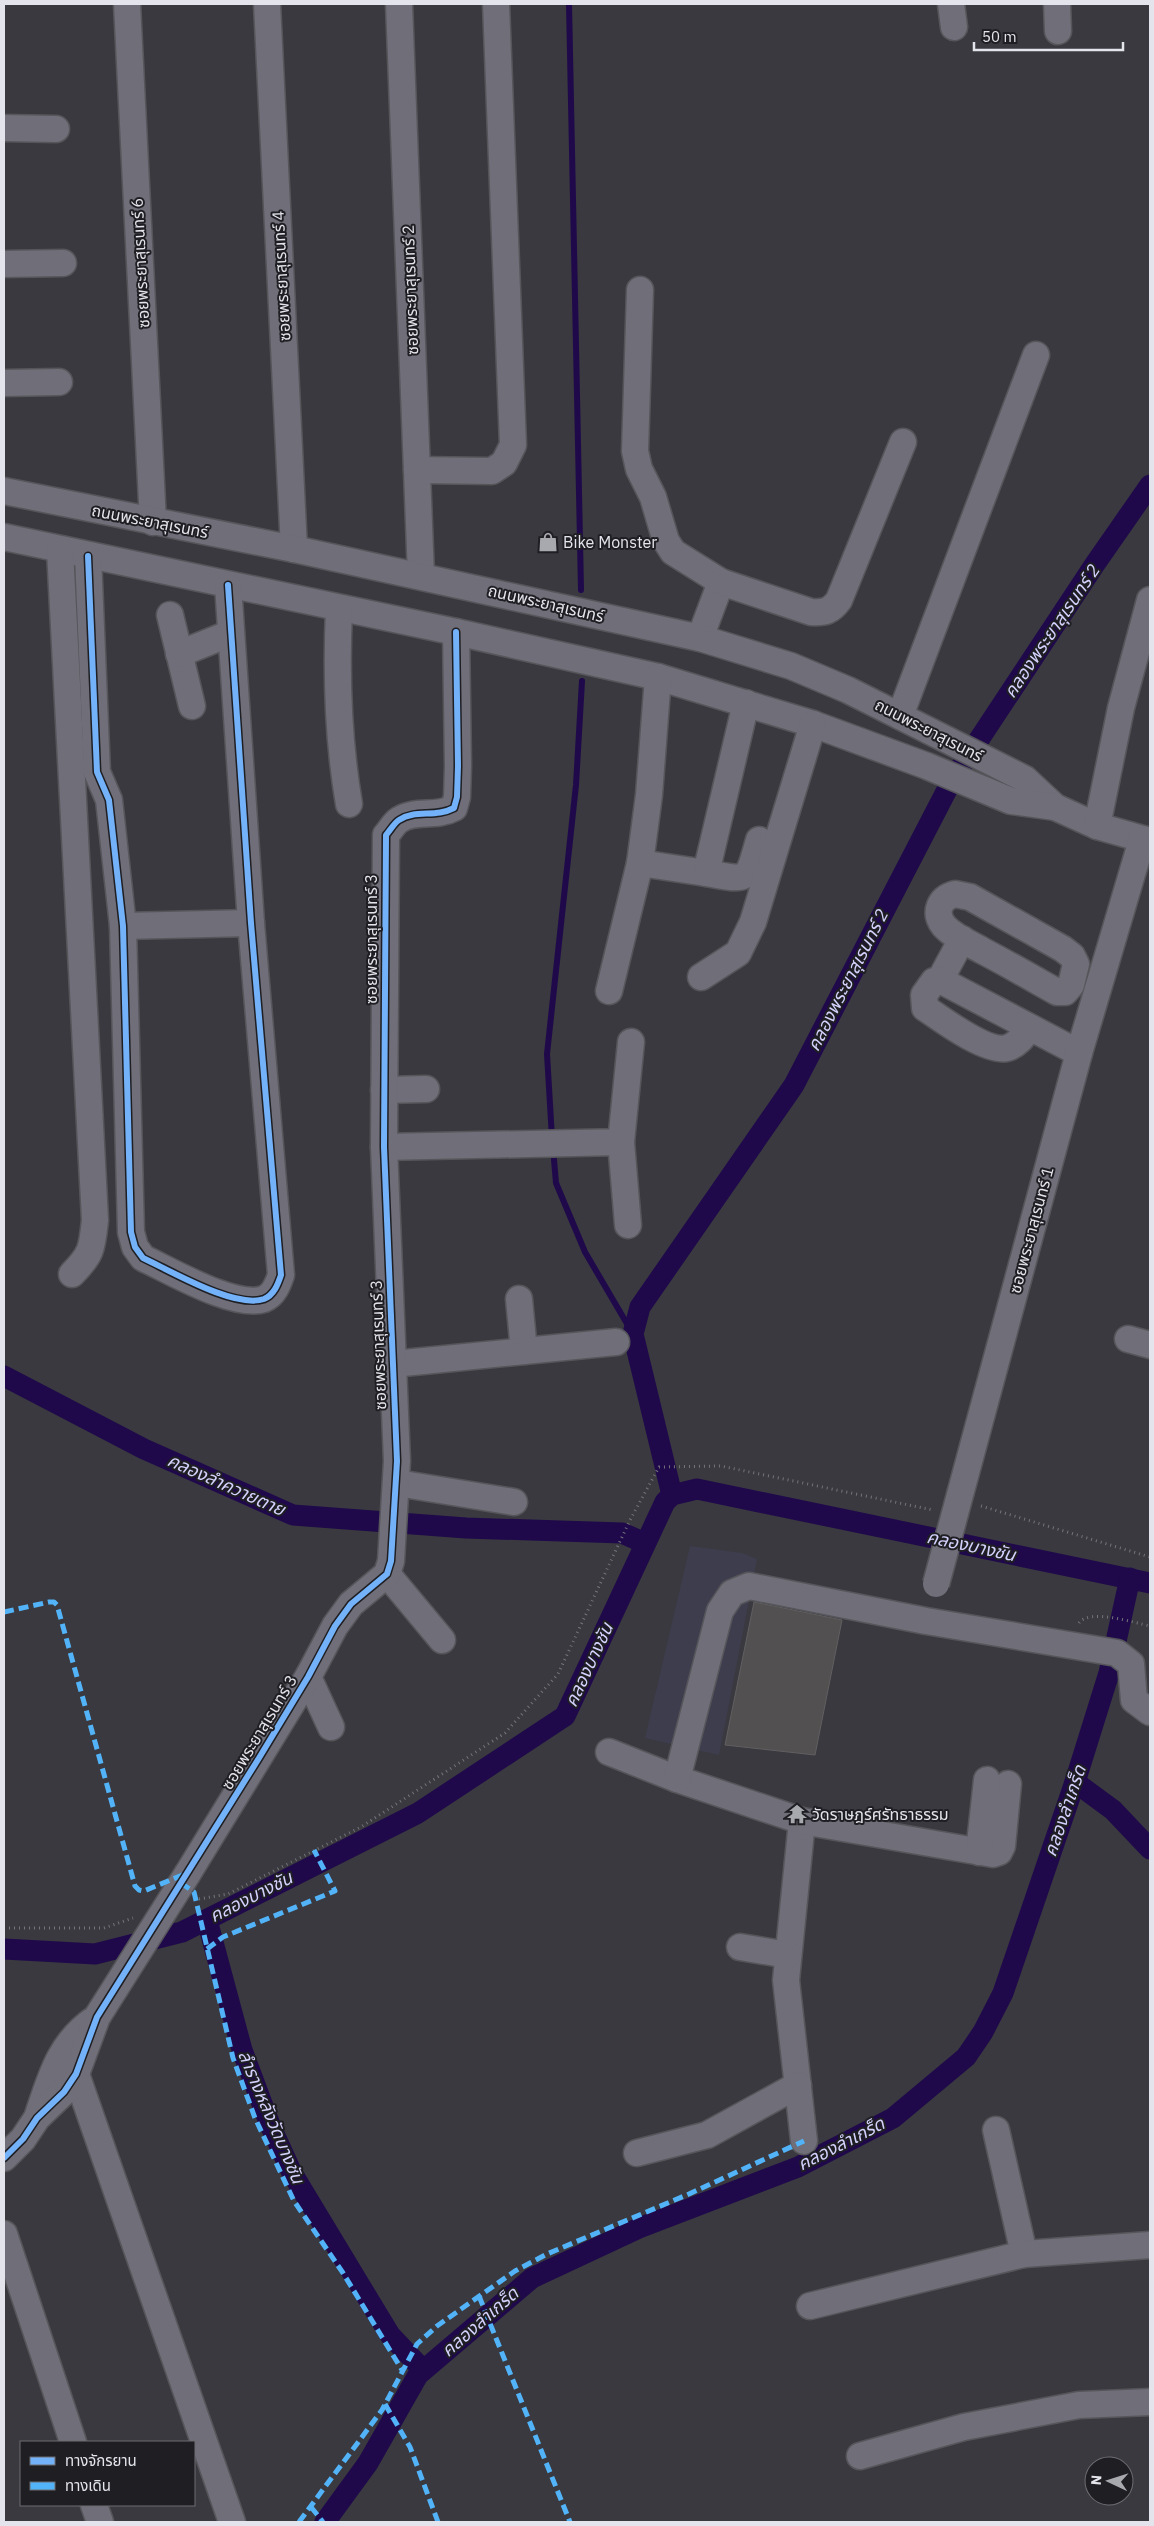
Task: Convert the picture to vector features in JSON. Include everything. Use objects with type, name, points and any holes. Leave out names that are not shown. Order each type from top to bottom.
[{"type":"street","name":"ซอยพระยาสุเรนทร์ 6","points":[[127,4],[153,522]]},
{"type":"street","name":"ซอยพระยาสุเรนทร์ 4","points":[[267,4],[294,549]]},
{"type":"street","name":"ซอยพระยาสุเรนทร์ 2","points":[[399,4],[421,576]]},
{"type":"street","points":[[417,470],[492,471],[504,463],[513,445],[496,4]]},
{"type":"street","points":[[1057,4],[1058,31]]},
{"type":"street","points":[[4,128],[56,129]]},
{"type":"street","points":[[4,264],[63,263]]},
{"type":"street","points":[[640,290],[635,451],[639,469],[653,497],[666,541],[673,552],[721,582],[811,612],[823,613],[832,609],[839,600],[903,442]]},
{"type":"street","points":[[900,716],[1036,355]]},
{"type":"street","points":[[4,383],[59,382]]},
{"type":"street","name":"ถนนพระยาสุเรนทร์","points":[[4,492],[294,549],[700,638],[791,666],[848,690],[941,735],[1025,779],[1076,817]]},
{"type":"street","name":"ถนนพระยาสุเรนทร์","points":[[4,537],[339,609],[456,632],[658,677],[813,724],[927,766],[1011,801],[1076,817],[1146,840]]},
{"type":"street","points":[[60,550],[95,1220],[92,1244],[87,1259],[72,1274]]},
{"type":"street","points":[[88,556],[97,772],[109,800],[122,926],[131,1232],[135,1247],[143,1258],[227,1298],[247,1302],[265,1299],[276,1289],[281,1275],[250,924],[228,585]]},
{"type":"street","points":[[700,638],[721,582]]},
{"type":"street","points":[[1076,817],[1121,708],[1150,600]]},
{"type":"street","points":[[339,609],[338,666],[343,770],[349,804]]},
{"type":"street","points":[[170,615],[192,706]]},
{"type":"street","name":"ซอยพระยาสุเรนทร์ 3","points":[[97,2017],[308,1677],[335,1626],[351,1604],[389,1568],[396,1488],[384,1147],[386,835],[398,820],[415,814],[443,814],[454,808],[457,797],[458,766],[456,632]]},
{"type":"street","points":[[179,654],[231,633]]},
{"type":"street","points":[[608,991],[640,863],[649,795],[658,677]]},
{"type":"street","points":[[706,873],[746,703]]},
{"type":"street","points":[[701,977],[738,953],[743,945],[753,922],[813,724]]},
{"type":"street","points":[[640,863],[736,878],[750,873],[772,796]]},
{"type":"street","name":"ซอยพระยาสุเรนทร์ 1","points":[[926,1621],[1079,1053],[1146,840]]},
{"type":"street","points":[[955,894],[970,896],[1068,953],[1076,964],[1071,985],[1065,992],[1057,992],[962,939],[944,925],[938,913],[940,904],[946,896],[955,894]]},
{"type":"street","points":[[122,926],[250,924]]},
{"type":"street","points":[[940,980],[962,939]]},
{"type":"street","points":[[1030,1027],[1018,1042],[1008,1048],[998,1048],[981,1042],[925,1008],[924,995],[934,981],[940,980],[1030,1027],[1079,1053]]},
{"type":"street","points":[[628,1224],[621,1142],[631,1042]]},
{"type":"street","points":[[384,1090],[426,1089]]},
{"type":"street","points":[[384,1147],[621,1142]]},
{"type":"street","points":[[519,1299],[524,1351]]},
{"type":"street","points":[[393,1364],[616,1342]]},
{"type":"street","points":[[396,1488],[514,1502]]},
{"type":"street","points":[[389,1568],[442,1640]]},
{"type":"street","points":[[677,1780],[720,1612],[732,1593],[749,1586],[926,1621],[1117,1653],[1130,1661],[1134,1700],[1150,1712]]},
{"type":"street","points":[[308,1677],[331,1727]]},
{"type":"street","points":[[609,1752],[677,1780],[802,1821],[979,1852],[998,1782]]},
{"type":"street","points":[[802,1821],[786,1980],[804,2141]]},
{"type":"street","points":[[740,1947],[788,1955]]},
{"type":"street","points":[[4,2158],[23,2139],[37,2118],[64,2092],[76,2074],[97,2017]]},
{"type":"street","points":[[37,2118],[51,2076],[64,2050],[79,2030],[97,2017]]},
{"type":"street","points":[[76,2074],[232,2522]]},
{"type":"street","points":[[637,2153],[707,2135],[798,2085]]},
{"type":"street","points":[[996,2130],[1024,2254]]},
{"type":"street","points":[[4,2234],[73,2441]]},
{"type":"street","points":[[810,2306],[1024,2254],[1150,2245]]},
{"type":"street","points":[[860,2456],[964,2427],[1079,2405],[1150,2402]]},
{"type":"street","points":[[94,2506],[100,2522]]},
{"type":"path","points":[[195,1900],[228,1894],[361,1827],[505,1733],[558,1674],[630,1520],[659,1467],[721,1466],[936,1511]]},
{"type":"path","points":[[977,1512],[981,1506],[1150,1556]]},
{"type":"path","points":[[1082,1647],[1079,1624],[1082,1619],[1089,1616],[1150,1626]]},
{"type":"path","points":[[4,1928],[104,1928],[138,1917]]},
{"type":"shaded area","points":[[690,1546],[742,1553],[757,1559],[719,1755],[645,1738]]},
{"type":"building","points":[[754,1602],[842,1620],[815,1755],[725,1745]]},
{"type":"waterway","points":[[569,4],[581,590]]},
{"type":"waterway","name":"คลองพระยาสุเรนทร์ 2","points":[[672,1495],[633,1334],[640,1307],[794,1085],[951,782],[1095,564],[1150,485]]},
{"type":"waterway","points":[[552,1138],[547,1054],[576,785],[582,681]]},
{"type":"waterway","points":[[553,1148],[556,1183],[585,1252],[633,1334]]},
{"type":"waterway","name":"คลองลำควายตาย","points":[[4,1376],[144,1449],[293,1515],[466,1528],[622,1533],[645,1543]]},
{"type":"waterway","name":"คลองบางชัน","points":[[4,1949],[95,1954],[182,1932],[418,1813],[565,1716],[665,1502],[672,1495],[697,1489],[1150,1583]]},
{"type":"waterway","name":"คลองลำเกร็ด","points":[[325,2522],[368,2463],[418,2375],[532,2278],[639,2228],[798,2167],[893,2118],[966,2057],[983,2032],[1003,1993],[1075,1782],[1109,1673],[1130,1578]]},
{"type":"waterway","points":[[1075,1782],[1113,1810],[1150,1849]]},
{"type":"waterway","name":"ลำรางหลังวัดบางชัน","points":[[207,1920],[242,2050],[270,2125],[292,2173],[390,2335],[423,2370]]},
{"type":"marked path","points":[[4,1612],[49,1602],[54,1602],[57,1605],[135,1886],[139,1890],[144,1891],[185,1874]]},
{"type":"marked path","points":[[207,1949],[223,1937],[335,1891],[314,1850]]},
{"type":"marked path","points":[[181,1883],[194,1892],[233,2058],[255,2118],[294,2201],[343,2273],[402,2370]]},
{"type":"marked path","points":[[299,2522],[382,2410],[417,2344],[437,2326],[515,2271],[547,2254],[689,2194],[804,2141]]},
{"type":"marked path","points":[[479,2296],[570,2522]]},
{"type":"marked path","points":[[385,2404],[410,2447],[438,2522]]},
{"type":"marked path","points":[[311,2507],[323,2522]]},
{"type":"cycle path","points":[[88,556],[97,772],[109,800],[123,926],[131,1232],[135,1247],[143,1258],[220,1294],[252,1301],[264,1299],[270,1295],[281,1275],[251,923],[228,585]]},
{"type":"cycle path","points":[[4,2158],[23,2139],[37,2118],[64,2092],[76,2074],[97,2017],[259,1758],[308,1677],[335,1626],[351,1604],[387,1574],[391,1561],[397,1461],[384,1147],[386,835],[397,821],[405,817],[440,813],[454,808],[457,797],[458,766],[456,632]]},
{"type":"place","name":"Bike Monster","points":[[548,542]]},
{"type":"place","name":"วัดราษฎร์ศรัทธาธรรม","points":[[797,1814]]}]
